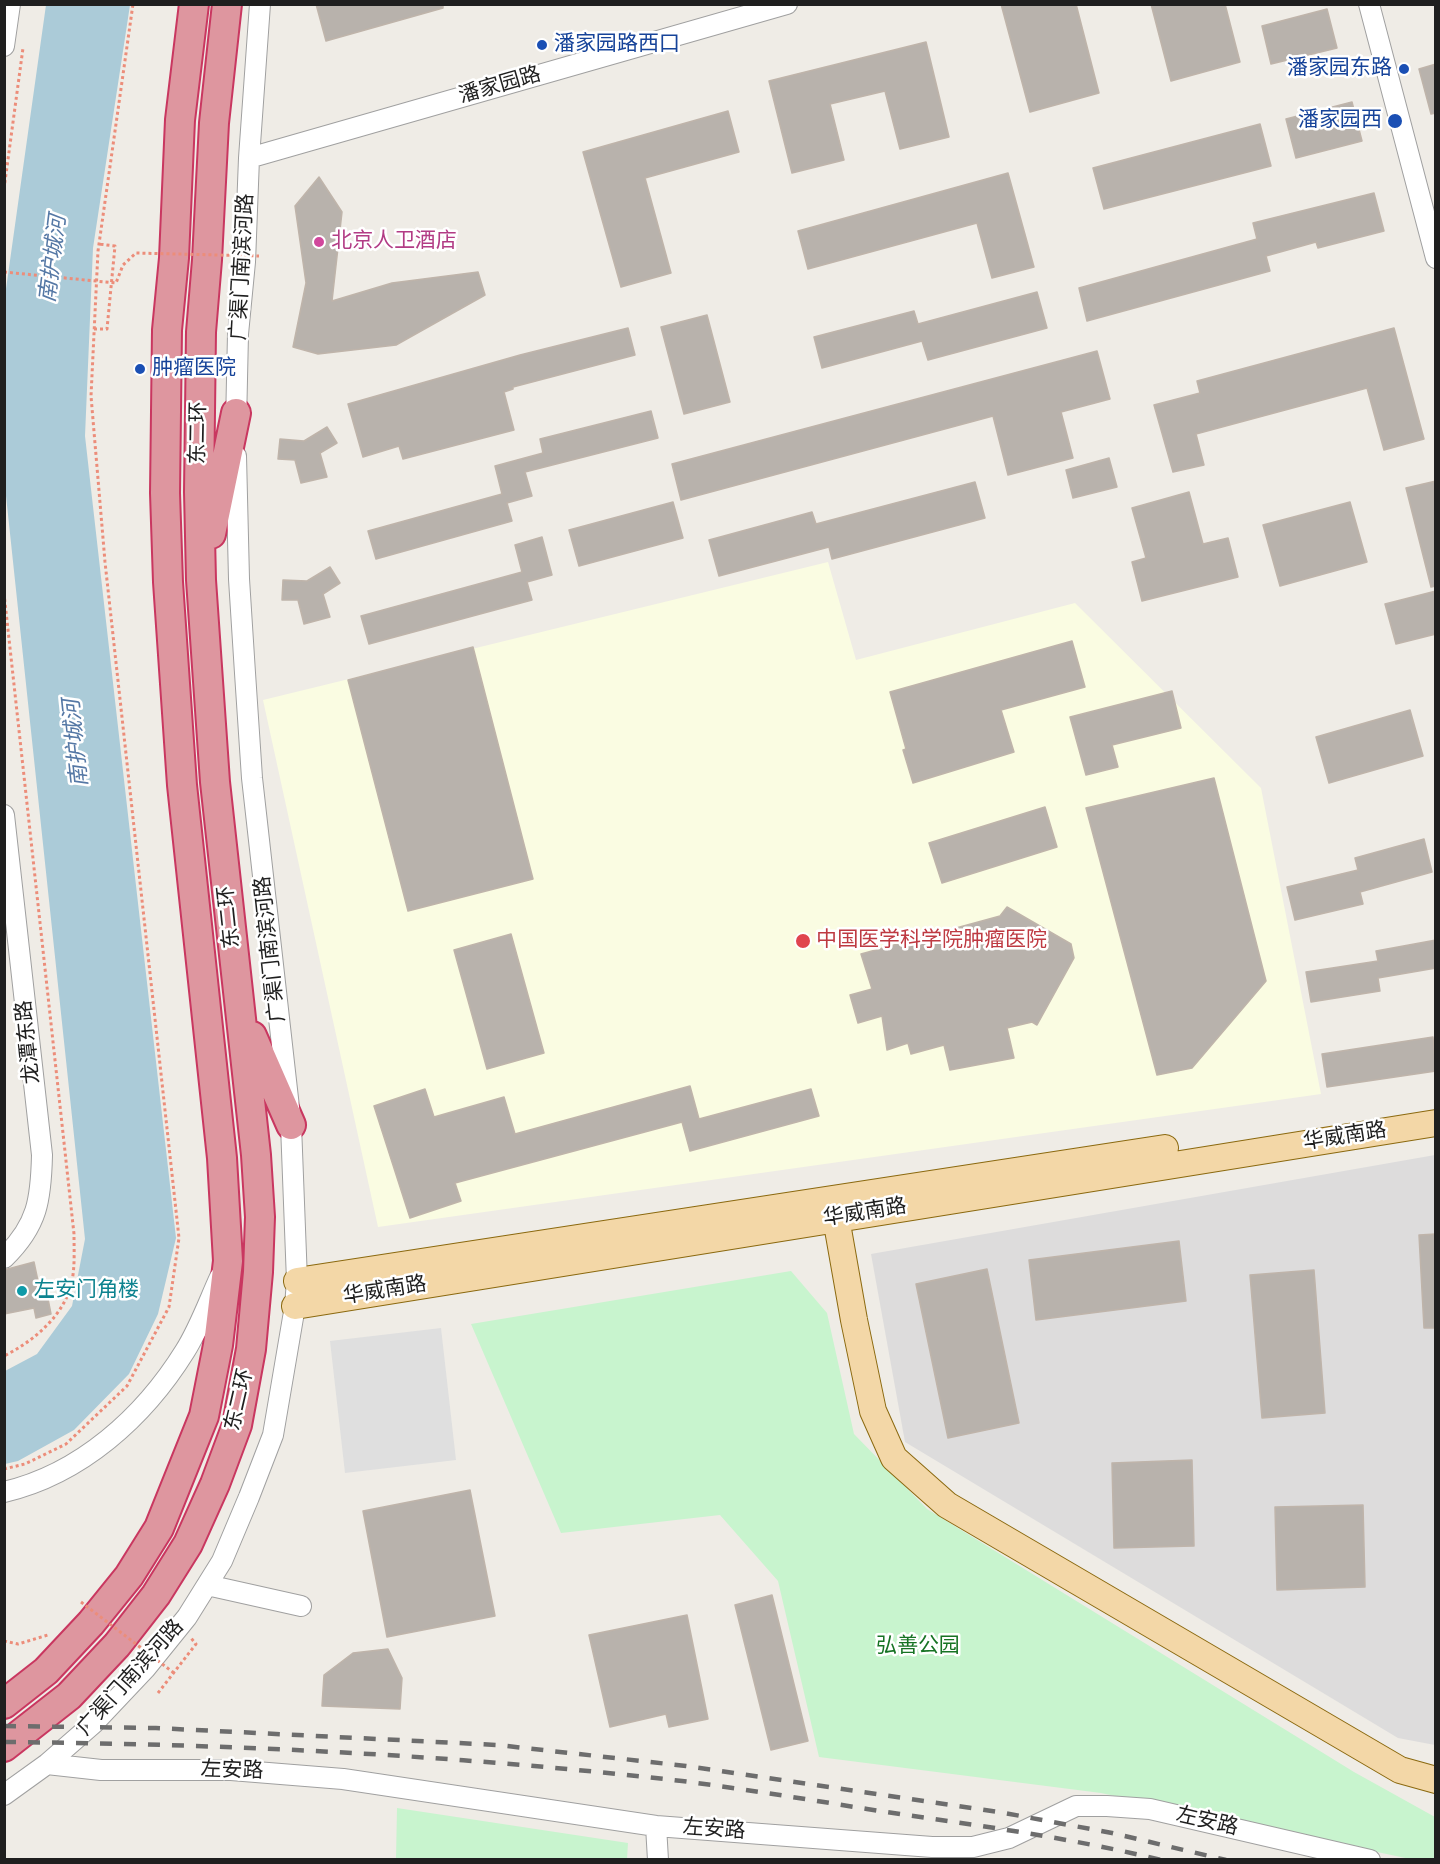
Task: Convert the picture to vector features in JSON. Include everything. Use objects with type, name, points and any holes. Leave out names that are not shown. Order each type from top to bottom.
[{"type":"highway","name":"东二环","points":[[4,1704],[46,1671],[91,1623],[129,1576],[159,1528],[204,1416],[218,1345],[228,1261],[222,1158],[182,785],[165,504],[167,330],[174,258],[180,120],[194,4]]},
{"type":"highway","name":"东二环","points":[[4,1747],[69,1696],[117,1645],[156,1595],[189,1544],[237,1425],[251,1349],[260,1217],[256,1155],[215,782],[201,580],[199,492],[201,332],[214,123],[227,4]]},
{"type":"highway","points":[[201,580],[236,413]]},
{"type":"highway","points":[[240,1010],[291,1125]]},
{"type":"main road","name":"华威南路","points":[[296,1293],[1436,1106]]},
{"type":"main road","name":"华威南路","points":[[296,1293],[836,1218],[1436,1123]]},
{"type":"main road","points":[[836,1218],[873,1411],[894,1458],[947,1505],[1400,1770],[1436,1780]]},
{"type":"street","points":[[4,46],[9,4]]},
{"type":"street","name":"广渠门南滨河路","points":[[4,1795],[47,1764],[94,1723],[145,1669],[187,1617],[222,1561],[273,1435],[296,1293],[291,1125],[252,767],[239,579],[236,413],[238,334],[245,262],[249,158],[260,4]]},
{"type":"street","name":"潘家园路","points":[[249,158],[787,4]]},
{"type":"street","points":[[1369,4],[1436,258]]},
{"type":"street","name":"龙潭东路","points":[[4,815],[42,1155],[41,1190],[32,1222],[17,1245],[4,1258]]},
{"type":"street","points":[[4,1492],[60,1471],[105,1443],[147,1401],[185,1351],[228,1261]]},
{"type":"street","points":[[207,1585],[301,1606]]},
{"type":"street","name":"左安路","points":[[47,1764],[101,1770],[231,1770],[343,1779],[656,1826],[932,1847],[973,1847],[1009,1838],[1076,1806],[1150,1809],[1370,1860]]},
{"type":"street","points":[[656,1826],[658,1860]]},
{"type":"path","points":[[4,1469],[25,1464],[66,1444],[127,1386],[169,1307],[179,1238],[105,562],[91,396],[99,244],[133,4]]},
{"type":"path","points":[[4,189],[24,39]]},
{"type":"path","points":[[94,328],[107,329],[115,246],[99,244]]},
{"type":"path","points":[[4,272],[116,283],[123,266],[136,253],[259,256]]},
{"type":"path","points":[[81,1602],[174,1673]]},
{"type":"path","points":[[4,1641],[18,1644],[47,1636],[56,1630]]},
{"type":"path","points":[[158,1694],[196,1644]]},
{"type":"shaded area","name":"中国医学科学院肿瘤医院","points":[[828,562],[856,660],[1075,603],[1261,788],[1321,1094],[378,1227],[263,700]]},
{"type":"shaded area","points":[[1435,1155],[1435,1745],[1398,1738],[905,1442],[871,1254]]},
{"type":"shaded area","points":[[441,1328],[456,1460],[345,1473],[330,1341]]},
{"type":"green space","name":"弘善公园","points":[[791,1271],[827,1313],[854,1434],[927,1509],[1354,1772],[1435,1817],[1435,1859],[1410,1859],[1101,1793],[819,1757],[778,1581],[720,1515],[561,1533],[471,1324]]},
{"type":"green space","points":[[397,1808],[628,1843],[627,1859],[383,1859],[396,1858]]},
{"type":"water","name":"南护城河","points":[[46,5],[130,5],[93,248],[85,436],[176,1238],[158,1314],[129,1374],[74,1430],[18,1461],[5,1464],[5,1371],[37,1354],[72,1306],[85,1239],[4,477],[5,296]]},
{"type":"building","points":[[316,4],[443,4],[443,8],[326,41]]},
{"type":"building","points":[[1001,4],[1076,4],[1099,93],[1030,112]]},
{"type":"building","points":[[1151,4],[1225,4],[1240,62],[1171,81]]},
{"type":"building","points":[[1327,9],[1337,48],[1271,64],[1262,26]]},
{"type":"building","points":[[926,42],[949,137],[900,149],[885,91],[830,104],[844,160],[792,173],[769,81]]},
{"type":"building","points":[[1436,64],[1436,113],[1431,114],[1419,69]]},
{"type":"building","points":[[1352,102],[1362,141],[1296,158],[1286,119]]},
{"type":"building","points":[[728,111],[739,152],[645,178],[671,273],[621,287],[583,152]]},
{"type":"building","points":[[1260,124],[1271,166],[1104,209],[1093,168]]},
{"type":"building","points":[[1008,173],[1034,267],[992,278],[977,223],[808,269],[798,231]]},
{"type":"building","name":"北京人卫酒店","points":[[319,177],[342,212],[332,301],[392,283],[478,272],[485,295],[396,345],[318,354],[293,347],[306,283],[295,206]]},
{"type":"building","points":[[1374,193],[1384,231],[1318,248],[1316,242],[1266,256],[1270,271],[1087,321],[1079,288],[1257,239],[1253,223]]},
{"type":"building","points":[[1037,292],[1047,328],[928,360],[922,341],[822,368],[814,337],[914,311],[918,324]]},
{"type":"building","points":[[707,315],[730,402],[684,414],[661,327]]},
{"type":"building","points":[[628,328],[635,355],[513,387],[504,392],[514,430],[403,459],[399,446],[363,457],[348,404],[520,355]]},
{"type":"building","points":[[1394,328],[1424,439],[1384,450],[1367,388],[1196,434],[1204,465],[1173,472],[1154,405],[1200,393],[1197,381]]},
{"type":"building","points":[[1097,351],[1110,399],[1061,412],[1073,458],[1008,475],[993,416],[681,500],[672,464]]},
{"type":"building","points":[[651,411],[658,438],[525,472],[532,496],[507,503],[512,521],[376,559],[368,531],[502,494],[495,466],[543,453],[540,439]]},
{"type":"building","points":[[327,427],[337,443],[320,453],[327,477],[301,483],[295,460],[278,459],[280,439],[304,441]]},
{"type":"building","points":[[1109,458],[1117,487],[1073,498],[1066,470]]},
{"type":"building","points":[[1436,481],[1436,586],[1431,587],[1406,488]]},
{"type":"building","points":[[975,482],[985,518],[832,559],[829,547],[719,576],[709,540],[812,512],[816,524]]},
{"type":"building","points":[[1189,492],[1203,544],[1228,538],[1238,577],[1142,601],[1132,562],[1146,558],[1132,508]]},
{"type":"building","points":[[673,502],[683,538],[579,566],[569,530]]},
{"type":"building","points":[[1350,502],[1367,562],[1280,586],[1263,525]]},
{"type":"building","points":[[542,537],[552,575],[527,582],[532,600],[369,644],[361,616],[522,572],[515,545]]},
{"type":"building","points":[[330,567],[340,583],[323,594],[330,617],[304,624],[298,600],[282,600],[283,580],[307,581]]},
{"type":"building","points":[[1436,591],[1436,634],[1396,644],[1385,604]]},
{"type":"building","points":[[1072,641],[1085,687],[1001,710],[1014,752],[913,783],[890,692]]},
{"type":"building","points":[[473,647],[533,879],[408,911],[348,680]]},
{"type":"building","points":[[1172,691],[1181,728],[1112,745],[1118,767],[1086,775],[1070,717]]},
{"type":"building","points":[[1410,710],[1423,756],[1329,783],[1316,737]]},
{"type":"building","points":[[1214,778],[1266,981],[1192,1068],[1157,1075],[1086,808]]},
{"type":"building","points":[[1045,807],[1057,847],[942,883],[929,843]]},
{"type":"building","points":[[1424,839],[1432,872],[1360,892],[1363,904],[1295,920],[1287,887],[1358,870],[1355,858]]},
{"type":"building","points":[[1007,907],[1071,944],[1074,958],[1037,1025],[1032,1022],[1007,1028],[1014,1058],[950,1070],[944,1045],[911,1054],[908,1043],[887,1050],[882,1016],[858,1023],[850,995],[872,989],[861,954],[1000,916]]},
{"type":"building","points":[[511,934],[544,1053],[487,1069],[454,950]]},
{"type":"building","points":[[1436,940],[1436,968],[1378,978],[1380,991],[1311,1002],[1306,972],[1378,961],[1376,951]]},
{"type":"building","points":[[1433,1037],[1436,1071],[1327,1087],[1322,1054]]},
{"type":"building","points":[[690,1086],[699,1119],[811,1089],[819,1116],[690,1151],[682,1122],[455,1183],[461,1201],[410,1218],[374,1106],[425,1089],[434,1117],[504,1097],[515,1134]]},
{"type":"building","points":[[1436,1234],[1436,1328],[1424,1328],[1419,1235]]},
{"type":"building","points":[[1179,1241],[1186,1301],[1036,1320],[1029,1260]]},
{"type":"building","name":"左安门角楼","points":[[34,1262],[42,1300],[48,1299],[51,1314],[36,1318],[34,1308],[4,1314],[4,1270]]},
{"type":"building","points":[[987,1269],[1019,1423],[948,1438],[916,1284]]},
{"type":"building","points":[[1314,1270],[1325,1413],[1262,1418],[1250,1275]]},
{"type":"building","points":[[1192,1460],[1194,1546],[1114,1548],[1112,1463]]},
{"type":"building","points":[[470,1490],[495,1616],[387,1637],[363,1511]]},
{"type":"building","points":[[1363,1505],[1365,1587],[1277,1590],[1275,1507]]},
{"type":"building","points":[[772,1595],[808,1741],[771,1750],[735,1605]]},
{"type":"building","points":[[687,1615],[708,1719],[669,1727],[666,1714],[610,1727],[589,1635]]},
{"type":"building","points":[[388,1649],[402,1678],[400,1709],[322,1706],[324,1675],[353,1653]]},
{"type":"railway","points":[[4,1726],[156,1728],[498,1745],[686,1766],[999,1812],[1112,1833],[1226,1860]]},
{"type":"railway","points":[[4,1742],[174,1745],[344,1752],[598,1772],[728,1787],[1014,1831],[1161,1860]]},
{"type":"place","name":"潘家园路西口","points":[[542,45]]},
{"type":"place","name":"潘家园东路","points":[[1404,69]]},
{"type":"place","name":"潘家园西","points":[[1395,121]]},
{"type":"place","name":"北京人卫酒店","points":[[319,242]]},
{"type":"place","name":"肿瘤医院","points":[[140,369]]},
{"type":"place","name":"中国医学科学院肿瘤医院","points":[[803,941]]},
{"type":"place","name":"左安门角楼","points":[[22,1291]]}]
